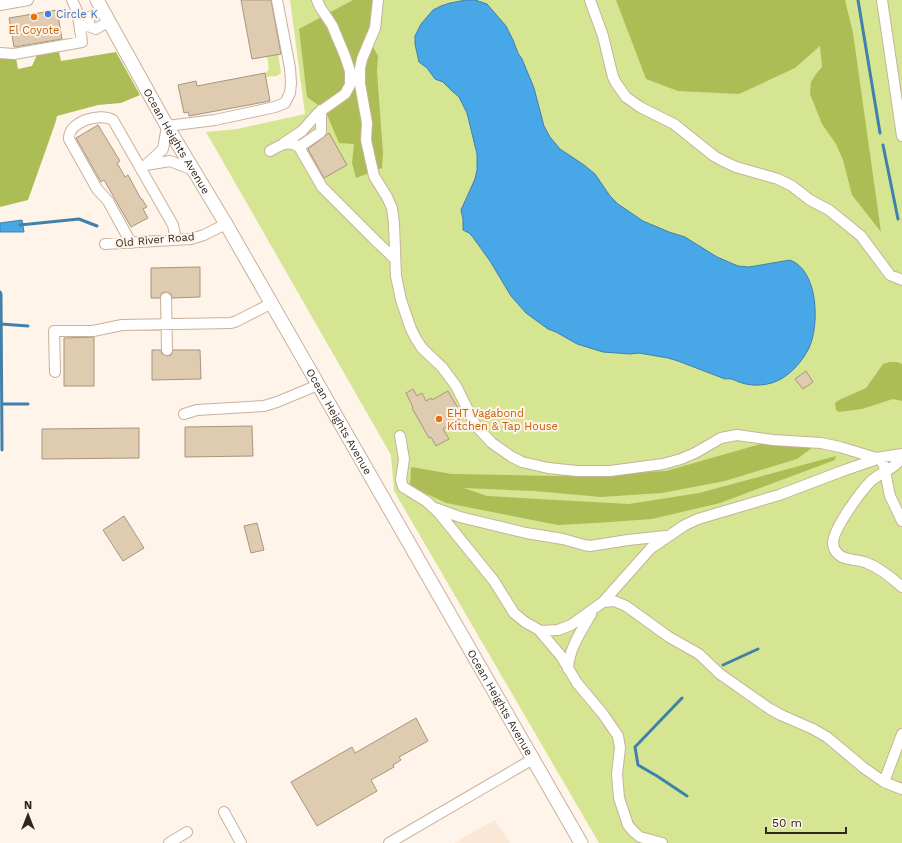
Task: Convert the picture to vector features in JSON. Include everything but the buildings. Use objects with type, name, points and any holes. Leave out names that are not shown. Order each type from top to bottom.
[{"type":"main road","name":"Ocean Heights Avenue","points":[[99,5],[109,20],[167,126],[196,171],[581,843]]},
{"type":"street","points":[[0,5],[28,0]]},
{"type":"street","points":[[72,0],[84,27]]},
{"type":"street","points":[[143,166],[163,149],[167,126],[215,120],[275,107],[285,103],[290,93],[290,68],[277,0]]},
{"type":"street","points":[[317,0],[332,25],[363,103]]},
{"type":"street","points":[[378,0],[375,28],[363,54],[360,68],[363,103],[367,123],[366,140],[374,176],[388,197],[392,208],[396,276],[402,300],[411,329],[416,339],[422,348],[442,367],[456,386],[473,421],[480,431],[501,450],[522,462],[548,468],[576,471],[610,471],[680,459],[695,453],[721,438],[737,435],[773,440],[821,443],[840,447],[873,458],[902,456]]},
{"type":"street","points":[[590,0],[603,36],[613,77],[626,97],[640,107],[678,127],[714,156],[736,167],[778,179],[792,186],[810,200],[829,210],[861,236],[890,275],[902,280]]},
{"type":"street","points":[[882,0],[902,136]]},
{"type":"street","points":[[0,53],[14,54],[82,42],[84,27],[99,5]]},
{"type":"street","points":[[84,27],[96,29],[109,20]]},
{"type":"street","points":[[270,151],[298,135],[313,117],[347,92],[350,85],[350,71]]},
{"type":"street","points":[[299,147],[321,132],[322,110]]},
{"type":"street","points":[[132,243],[108,201],[97,189],[69,140],[69,134],[72,129],[91,118],[103,116],[113,120],[143,166],[173,225],[176,240]]},
{"type":"street","points":[[284,143],[292,143],[299,147],[322,187],[395,259]]},
{"type":"street","points":[[143,166],[170,161],[196,171]]},
{"type":"street","name":"Old River Road","points":[[105,244],[191,239],[204,235],[226,224]]},
{"type":"street","points":[[166,298],[167,350]]},
{"type":"street","points":[[55,372],[54,331],[93,330],[122,325],[231,323],[237,322],[272,303]]},
{"type":"street","points":[[184,414],[197,410],[264,406],[318,385]]},
{"type":"street","points":[[400,436],[404,459],[401,480],[403,487],[433,507],[466,519],[526,533],[563,539],[587,546],[667,536]]},
{"type":"street","points":[[902,456],[897,465],[886,471],[866,486],[838,529],[833,544],[837,552],[842,556],[860,560],[872,565],[894,579],[902,587]]},
{"type":"street","points":[[880,458],[886,471],[890,496],[902,521]]},
{"type":"street","points":[[540,631],[558,630],[571,625],[594,609],[603,602],[651,548],[667,536],[692,522],[779,495],[880,458]]},
{"type":"street","points":[[433,507],[494,581],[514,613],[524,622],[540,631],[561,656],[576,683],[603,714],[618,736],[620,748],[617,774],[619,798],[628,825],[640,837],[662,843]]},
{"type":"street","points":[[603,602],[614,601],[626,606],[669,637],[699,654],[720,674],[770,709],[827,737],[864,768],[884,782],[902,789]]},
{"type":"street","points":[[568,669],[568,660],[573,647],[594,609]]},
{"type":"street","points":[[884,782],[902,734]]},
{"type":"street","points":[[389,843],[533,759]]},
{"type":"street","points":[[224,812],[241,843]]},
{"type":"street","points":[[169,843],[187,832]]},
{"type":"shaded area","points":[[495,820],[510,843],[454,843]]},
{"type":"green space","points":[[290,0],[902,0],[902,843],[599,843],[394,491],[391,455],[206,132],[237,129],[305,114]]},
{"type":"green space","points":[[353,0],[375,0],[367,36],[378,56],[377,72],[383,153],[382,168],[356,178],[352,163],[354,144],[339,143],[325,110],[307,97],[299,29]]},
{"type":"green space","points":[[616,0],[845,0],[853,33],[881,232],[852,195],[843,160],[836,144],[822,124],[810,94],[811,82],[822,67],[820,46],[795,68],[739,94],[678,91],[646,79]]},
{"type":"green space","points":[[59,52],[61,61],[116,52],[140,95],[121,103],[98,105],[57,116],[28,200],[0,207],[0,58],[16,58],[18,69],[32,66],[37,55]]},
{"type":"green space","points":[[278,54],[281,73],[277,76],[266,77],[265,73],[269,69],[267,56]]},
{"type":"green space","points":[[890,362],[902,364],[902,401],[893,399],[862,409],[839,412],[836,410],[835,403],[866,388],[883,364]]},
{"type":"green space","points":[[764,443],[816,445],[797,459],[725,481],[662,493],[601,497],[534,491],[464,488],[487,496],[629,504],[699,493],[836,456],[835,460],[720,503],[652,519],[596,523],[558,525],[446,503],[410,486],[411,467],[452,474],[556,476],[666,471]]},
{"type":"water","points":[[475,0],[487,4],[506,26],[534,88],[544,126],[550,137],[560,149],[595,174],[610,196],[618,204],[643,221],[685,237],[717,257],[738,266],[749,267],[790,260],[799,266],[806,275],[811,286],[814,299],[815,326],[809,348],[801,361],[790,373],[771,383],[749,385],[731,379],[725,379],[668,358],[639,353],[630,354],[603,352],[577,344],[548,329],[526,313],[511,296],[490,261],[472,236],[463,230],[461,210],[475,179],[477,170],[477,154],[467,113],[459,97],[443,82],[435,79],[427,68],[419,62],[415,44],[415,36],[421,24],[433,10],[450,3]]},
{"type":"water","points":[[22,220],[24,232],[0,232],[0,223]]},
{"type":"waterway","points":[[858,0],[880,133]]},
{"type":"waterway","points":[[883,145],[898,219]]},
{"type":"waterway","points":[[20,225],[79,219],[97,226]]},
{"type":"waterway","points":[[0,292],[2,450]]},
{"type":"waterway","points":[[1,324],[28,326]]},
{"type":"waterway","points":[[2,404],[28,404]]},
{"type":"waterway","points":[[723,665],[758,649]]},
{"type":"waterway","points":[[682,698],[635,747],[638,765],[687,796]]},
{"type":"place","name":"Circle K","points":[[48,14]]},
{"type":"place","name":"El Coyote","points":[[34,17]]},
{"type":"place","name":"EHT Vagabond Kitchen & Tap House","points":[[439,419]]}]
